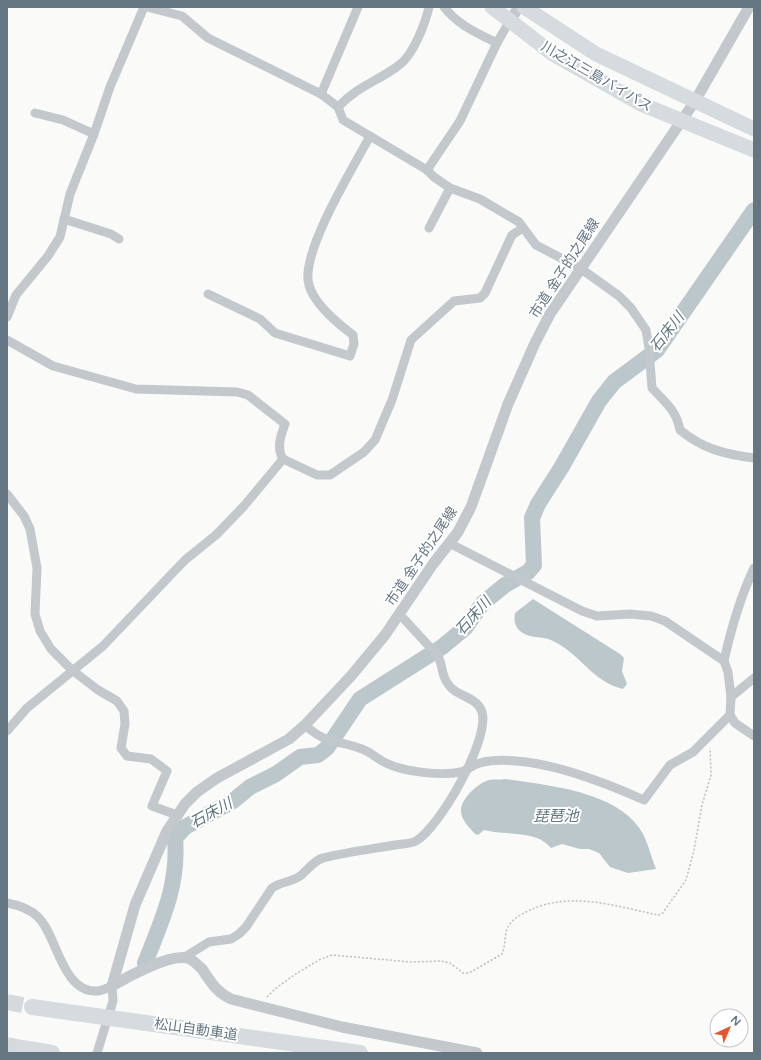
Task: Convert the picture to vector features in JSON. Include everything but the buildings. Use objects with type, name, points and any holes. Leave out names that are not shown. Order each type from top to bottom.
[{"type":"highway","name":"川之江三島バイパス","points":[[492,7],[509,22],[553,54],[641,104],[754,150]]},
{"type":"highway","name":"川之江三島バイパス","points":[[524,7],[596,54],[754,129]]},
{"type":"highway","name":"松山自動車道","points":[[32,1007],[360,1053]]},
{"type":"highway","points":[[22,1048],[52,1053]]},
{"type":"street","points":[[7,317],[16,295],[54,247],[60,237],[70,194],[94,134],[110,87],[144,7]]},
{"type":"street","points":[[147,7],[182,16],[208,38],[321,94],[338,107],[343,120],[426,170],[450,188],[480,199],[519,222],[536,245],[580,268],[619,296],[631,308],[646,330],[652,388],[670,406],[677,417],[680,430],[704,447],[732,455],[754,458]]},
{"type":"street","points":[[321,94],[358,7]]},
{"type":"street","points":[[338,107],[349,96],[364,85],[400,65],[414,46],[429,7]]},
{"type":"street","points":[[444,7],[451,16],[463,25],[497,43]]},
{"type":"street","points":[[426,170],[460,121],[497,43],[519,7]]},
{"type":"street","name":"市道 金子的之尾線","points":[[112,986],[135,905],[167,831],[177,816],[197,792],[217,778],[289,739],[305,725],[351,676],[385,635],[449,543],[471,508],[508,404],[535,343],[550,314],[695,101],[749,7]]},
{"type":"street","points":[[35,114],[63,120],[94,134]]},
{"type":"street","points":[[208,294],[260,319],[275,333],[350,356],[354,344],[353,335],[332,319],[312,293],[308,280],[310,260],[314,248],[339,192],[370,136]]},
{"type":"street","points":[[429,228],[450,188]]},
{"type":"street","points":[[64,220],[111,234],[119,239]]},
{"type":"street","points":[[7,340],[54,366],[136,389],[230,391],[248,395],[285,424],[280,440],[280,455],[282,459],[317,475],[330,475],[364,452],[375,440],[392,400],[411,340],[454,301],[480,298],[485,293],[512,235],[523,228]]},
{"type":"street","points":[[7,731],[27,708],[103,646],[190,555],[216,535],[249,500],[282,459]]},
{"type":"street","points":[[7,494],[24,516],[30,528],[37,568],[35,614],[40,631],[51,649],[72,670],[98,690],[117,701],[124,711],[125,724],[121,748],[127,756],[151,760],[167,771],[152,806],[177,816]]},
{"type":"street","points":[[449,543],[582,611],[597,616],[630,614],[651,616],[665,621],[724,661]]},
{"type":"street","points":[[754,568],[746,584],[732,626],[724,661],[728,672],[731,697],[730,715],[735,723],[754,736]]},
{"type":"street","points":[[7,903],[24,908],[39,918],[68,973],[82,987],[89,991],[98,991],[112,986],[161,962],[183,958],[209,942],[231,939],[246,927],[272,888],[278,884],[298,878],[318,860],[416,841],[441,815],[468,768],[483,722],[483,714],[480,706],[474,701],[449,686],[443,676],[442,664],[438,656],[404,619]]},
{"type":"street","points":[[731,697],[754,678]]},
{"type":"street","points":[[305,725],[326,740],[348,744],[363,749],[385,763],[420,772],[461,772],[480,763],[517,761],[566,771],[606,784],[644,800],[670,765],[693,752],[730,715]]},
{"type":"street","points":[[183,958],[190,960],[201,968],[216,990],[222,995],[231,999],[342,1027],[477,1053]]},
{"type":"street","points":[[97,1053],[113,1001],[112,986]]},
{"type":"path","points":[[263,1007],[267,998],[275,989],[319,960],[332,955],[411,962],[441,960],[463,973],[469,973],[502,954],[508,926],[514,919],[535,908],[552,902],[594,901],[658,915],[662,914],[686,880],[694,850],[702,805],[711,775],[712,754],[708,738]]},
{"type":"water","points":[[533,599],[624,658],[622,671],[627,684],[623,689],[612,685],[594,674],[572,653],[553,641],[527,635],[519,630],[515,622],[515,613]]},
{"type":"water","name":"琵琶池","points":[[505,779],[560,787],[597,798],[614,806],[629,816],[640,829],[656,869],[628,873],[610,867],[599,853],[589,849],[580,849],[562,844],[551,848],[545,842],[537,838],[519,834],[484,830],[478,835],[475,834],[463,818],[461,807],[463,802],[470,792],[480,784],[489,780]]},
{"type":"waterway","name":"石床川","points":[[145,963],[163,917],[172,887],[176,855],[175,838],[185,827],[233,801],[250,787],[276,774],[300,757],[318,755],[327,748],[360,699],[442,647],[465,628],[483,603],[505,585],[528,572],[534,565],[532,518],[538,504],[561,468],[599,401],[614,382],[657,350],[754,210]]},
{"type":"tunnel","points":[[7,1002],[32,1007]]},
{"type":"tunnel","points":[[7,1045],[22,1048]]}]
